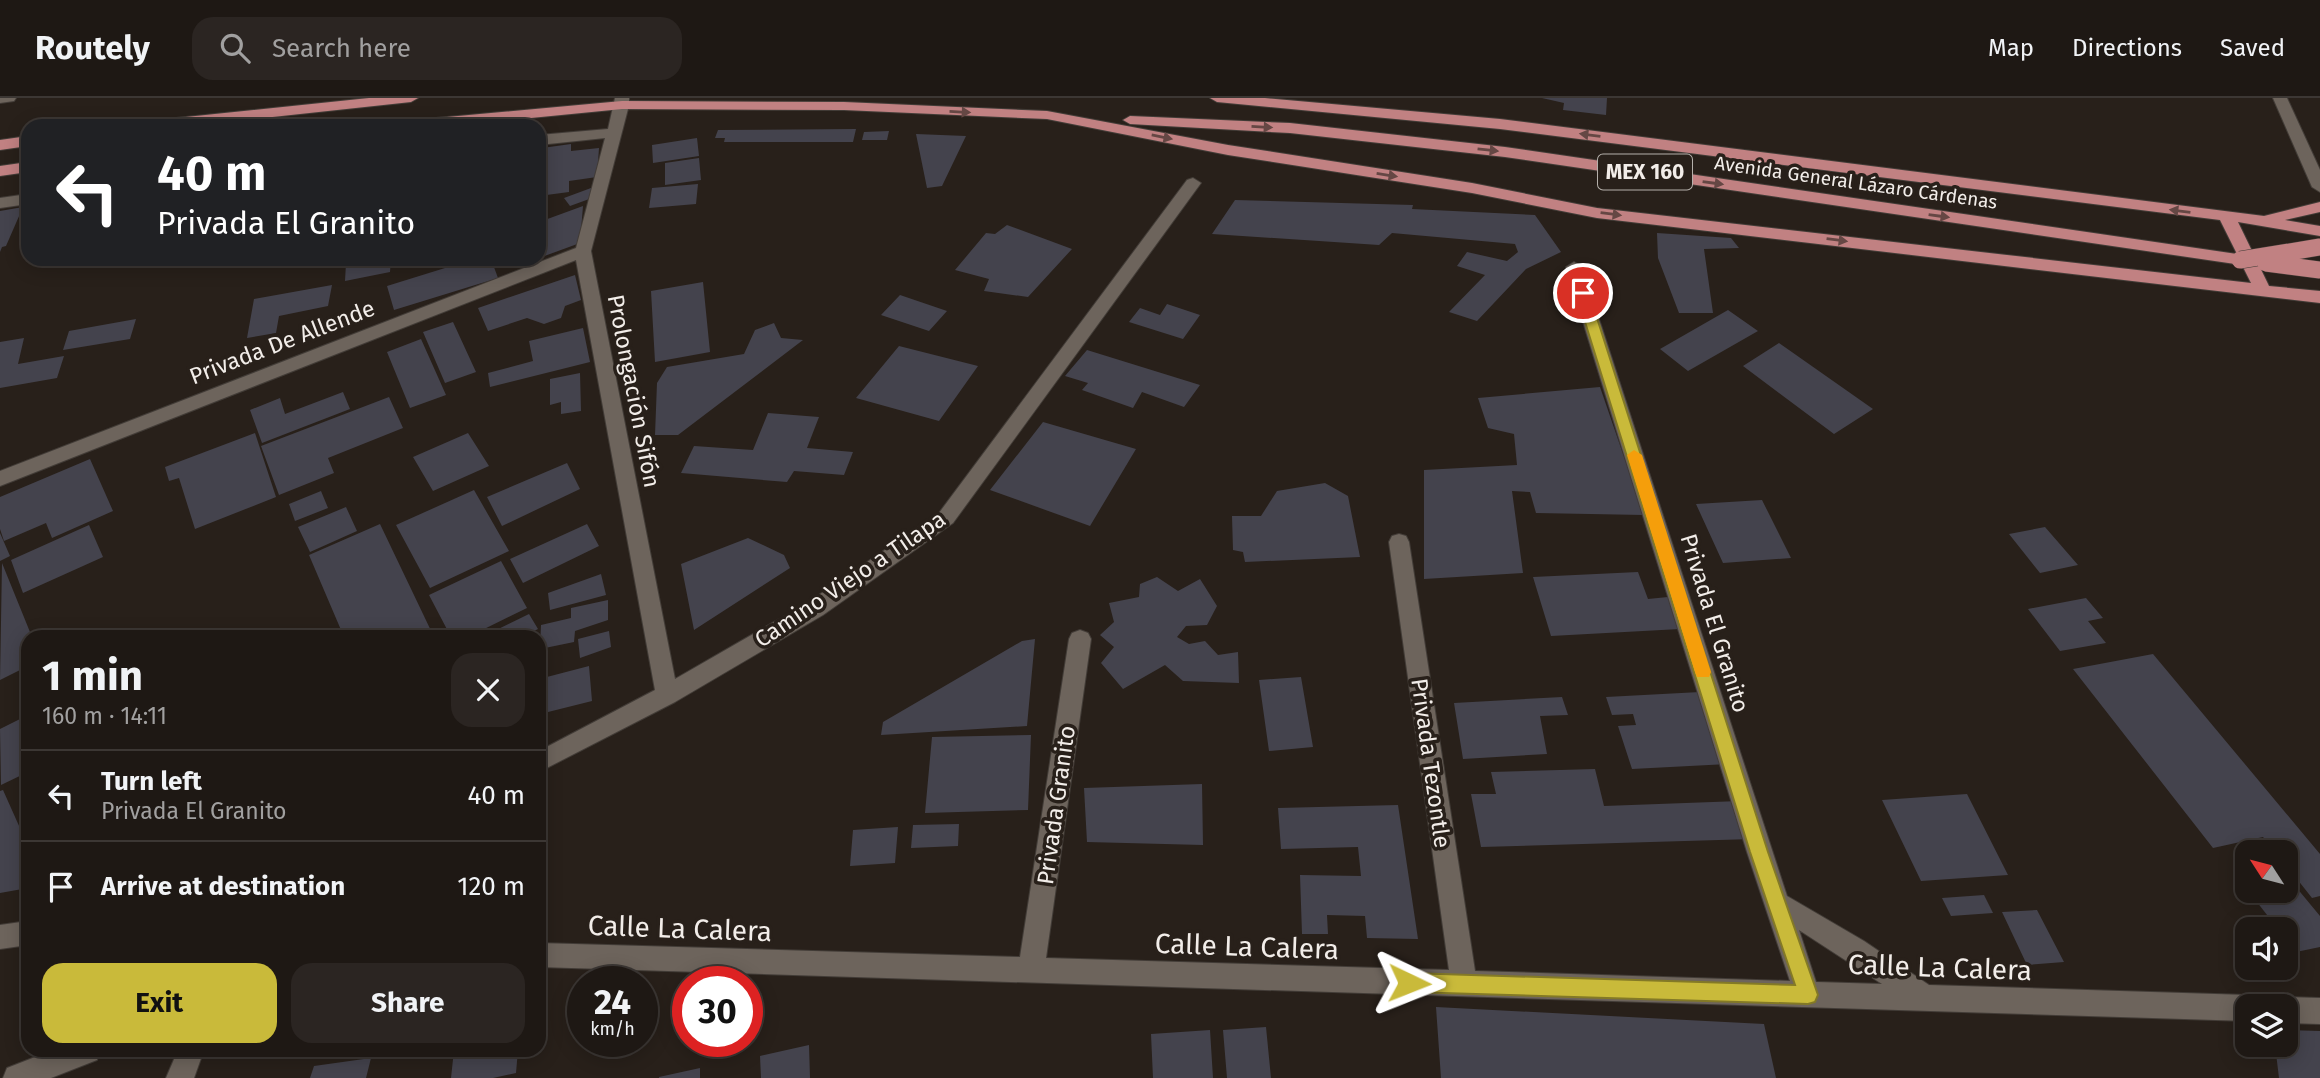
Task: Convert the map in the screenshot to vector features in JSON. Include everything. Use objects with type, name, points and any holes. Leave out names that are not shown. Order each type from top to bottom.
[{"type":"main road","points":[[213,119],[411,98]]},
{"type":"main road","name":"Avenida General Lázaro Cárdenas","points":[[1217,98],[1252,99],[1500,124],[2258,220],[2320,231]]},
{"type":"main road","name":"MEX 160","points":[[467,119],[622,102],[844,106],[1047,115]]},
{"type":"main road","points":[[1047,115],[1228,150],[1472,188],[1597,213],[2262,288],[2320,297]]},
{"type":"main road","name":"Avenida General Lázaro Cárdenas","points":[[1047,115],[1290,128],[1505,152],[2240,260]]},
{"type":"main road","points":[[0,145],[21,142]]},
{"type":"main road","points":[[0,170],[21,168]]},
{"type":"main road","points":[[2258,220],[2320,207]]},
{"type":"main road","points":[[2227,217],[2262,288]]},
{"type":"main road","points":[[2240,260],[2320,247]]},
{"type":"main road","name":"MEX 160","points":[[2240,260],[2320,270]]},
{"type":"street","points":[[0,99],[9,98]]},
{"type":"street","points":[[2280,98],[2320,187]]},
{"type":"street","name":"Prolongación Sifón","points":[[622,102],[583,251],[667,695]]},
{"type":"street","points":[[546,139],[614,133]]},
{"type":"street","name":"Camino Viejo a Tilapa","points":[[546,758],[667,695],[815,608],[946,517],[1192,183]]},
{"type":"street","points":[[0,203],[21,200]]},
{"type":"street","name":"Privada De Allende","points":[[546,265],[583,251]]},
{"type":"street","name":"Privada De Allende","points":[[0,479],[545,266]]},
{"type":"street","name":"Privada El Granito","points":[[1574,267],[1808,995]]},
{"type":"street","name":"Privada Tezontle","points":[[1399,542],[1464,985]]},
{"type":"street","name":"Privada Granito","points":[[1031,971],[1080,639]]},
{"type":"street","points":[[1777,904],[1855,950],[1925,998]]},
{"type":"street","points":[[0,937],[21,934]]},
{"type":"street","name":"Calle La Calera","points":[[546,955],[2235,1009]]},
{"type":"street","points":[[2298,1010],[2320,1011]]},
{"type":"street","points":[[17,1078],[70,1057]]},
{"type":"street","points":[[180,1078],[188,1057]]},
{"type":"building","points":[[1542,98],[1607,98],[1606,115],[1563,110],[1564,103]]},
{"type":"building","points":[[856,129],[853,142],[724,142],[725,138],[715,138],[718,130]]},
{"type":"building","points":[[889,131],[887,140],[862,140],[864,132]]},
{"type":"building","points":[[916,134],[966,136],[942,186],[927,188]]},
{"type":"building","points":[[697,138],[699,156],[653,163],[652,145]]},
{"type":"building","points":[[571,144],[571,151],[599,148],[597,177],[569,181],[569,192],[546,195],[546,147]]},
{"type":"building","points":[[699,158],[701,180],[665,185],[665,163]]},
{"type":"building","points":[[698,184],[696,204],[649,208],[652,188]]},
{"type":"building","points":[[591,188],[592,198],[570,206],[564,198]]},
{"type":"building","points":[[1235,200],[1413,205],[1412,209],[1535,215],[1561,252],[1526,269],[1477,321],[1449,312],[1485,275],[1457,266],[1467,252],[1507,261],[1518,252],[1515,244],[1392,233],[1379,245],[1212,234]]},
{"type":"building","points":[[583,206],[580,243],[546,255],[546,220]]},
{"type":"building","points":[[21,207],[6,246],[2,247],[0,252],[0,211]]},
{"type":"building","points":[[1007,225],[1072,249],[1028,297],[984,291],[989,279],[955,270],[986,233],[995,234]]},
{"type":"building","points":[[1657,233],[1731,238],[1739,248],[1704,249],[1713,313],[1679,313],[1658,258]]},
{"type":"building","points":[[346,266],[390,266],[390,272],[345,281]]},
{"type":"building","points":[[451,266],[494,266],[498,278],[394,310],[387,286]]},
{"type":"building","points":[[575,275],[581,300],[565,306],[561,318],[544,324],[527,318],[488,331],[478,308]]},
{"type":"building","points":[[703,282],[710,352],[655,362],[651,291]]},
{"type":"building","points":[[332,285],[328,306],[279,316],[276,333],[247,338],[254,299]]},
{"type":"building","points":[[900,295],[947,311],[929,331],[881,315]]},
{"type":"building","points":[[1167,304],[1200,315],[1183,339],[1129,322],[1140,308],[1160,315]]},
{"type":"building","points":[[1728,310],[1758,331],[1688,371],[1660,349]]},
{"type":"building","points":[[136,319],[130,339],[63,350],[69,331]]},
{"type":"building","points":[[453,322],[476,372],[445,383],[423,332]]},
{"type":"building","points":[[774,323],[781,338],[803,340],[678,435],[655,435],[657,383],[667,367],[744,354],[755,330]]},
{"type":"building","points":[[583,328],[590,362],[490,387],[488,373],[533,361],[529,341]]},
{"type":"building","points":[[24,338],[18,364],[64,356],[57,378],[0,388],[0,342]]},
{"type":"building","points":[[421,339],[446,395],[410,408],[387,352]]},
{"type":"building","points":[[1779,343],[1873,409],[1834,434],[1743,366]]},
{"type":"building","points":[[899,346],[978,366],[939,421],[856,398]]},
{"type":"building","points":[[1087,350],[1200,385],[1184,407],[1142,392],[1133,408],[1082,390],[1088,383],[1065,376]]},
{"type":"building","points":[[580,373],[581,411],[561,414],[561,402],[550,405],[550,379]]},
{"type":"building","points":[[1600,387],[1644,515],[1536,513],[1530,492],[1512,491],[1523,573],[1424,579],[1424,470],[1517,465],[1514,434],[1488,428],[1478,398]]},
{"type":"building","points":[[343,392],[350,409],[262,443],[250,410],[280,398],[285,414]]},
{"type":"building","points":[[389,397],[403,428],[328,458],[334,473],[279,495],[261,446]]},
{"type":"building","points":[[768,413],[819,417],[807,448],[853,452],[844,475],[794,471],[787,482],[681,473],[694,446],[753,450]]},
{"type":"building","points":[[1043,422],[1136,449],[1090,526],[990,490]]},
{"type":"building","points":[[255,433],[276,497],[195,529],[179,478],[169,481],[165,467]]},
{"type":"building","points":[[468,433],[489,466],[433,491],[413,457]]},
{"type":"building","points":[[90,459],[113,511],[52,538],[46,523],[4,541],[0,529],[0,497]]},
{"type":"building","points":[[567,463],[580,489],[502,526],[487,497]]},
{"type":"building","points":[[1325,483],[1348,496],[1360,557],[1245,562],[1243,552],[1233,550],[1232,516],[1261,516],[1277,491]]},
{"type":"building","points":[[474,490],[509,551],[430,588],[396,525]]},
{"type":"building","points":[[321,491],[328,508],[295,521],[289,504]]},
{"type":"building","points":[[1762,500],[1791,558],[1723,563],[1696,504]]},
{"type":"building","points":[[346,507],[357,531],[310,552],[298,527]]},
{"type":"building","points":[[380,524],[431,630],[341,630],[309,555]]},
{"type":"building","points":[[587,524],[599,546],[523,583],[510,559]]},
{"type":"building","points":[[89,525],[103,557],[23,593],[11,560]]},
{"type":"building","points":[[2045,527],[2078,565],[2040,573],[2009,534]]},
{"type":"building","points":[[0,533],[10,556],[0,561]]},
{"type":"building","points":[[748,538],[784,555],[790,568],[694,630],[681,564]]},
{"type":"building","points":[[501,561],[527,608],[482,630],[447,630],[429,595]]},
{"type":"building","points":[[2,563],[29,630],[21,630],[21,670],[0,680]]},
{"type":"building","points":[[1638,572],[1648,599],[1668,597],[1680,629],[1551,636],[1533,577]]},
{"type":"building","points":[[601,574],[606,595],[550,610],[548,593]]},
{"type":"building","points":[[1157,577],[1178,591],[1200,579],[1217,606],[1207,625],[1186,626],[1177,637],[1189,644],[1205,641],[1218,655],[1238,652],[1239,683],[1183,681],[1165,665],[1123,689],[1101,663],[1114,647],[1100,635],[1114,622],[1109,603],[1139,597],[1140,584]]},
{"type":"building","points":[[2086,598],[2103,618],[2088,621],[2106,643],[2060,651],[2028,609]]},
{"type":"building","points":[[608,600],[608,620],[575,631],[574,642],[546,648],[546,630],[541,630],[541,625],[571,618],[571,608]]},
{"type":"building","points":[[529,614],[538,629],[536,630],[496,630]]},
{"type":"building","points":[[609,631],[611,647],[580,658],[578,639]]},
{"type":"building","points":[[1035,639],[1027,726],[881,735],[883,722],[1022,641]]},
{"type":"building","points":[[2153,654],[2320,854],[2320,896],[2312,898],[2298,880],[2298,840],[2265,840],[2263,837],[2235,840],[2235,843],[2213,848],[2073,669]]},
{"type":"building","points":[[589,666],[592,701],[546,712],[546,677]]},
{"type":"building","points":[[1301,677],[1313,747],[1269,751],[1259,680]]},
{"type":"building","points":[[1700,692],[1728,764],[1632,769],[1618,726],[1636,725],[1633,714],[1612,715],[1606,697]]},
{"type":"building","points":[[1562,697],[1568,715],[1540,716],[1547,754],[1463,759],[1454,703]]},
{"type":"building","points":[[21,718],[21,775],[1,785],[0,729]]},
{"type":"building","points":[[1031,735],[1028,810],[925,813],[932,737]]},
{"type":"building","points":[[1595,769],[1604,806],[1740,801],[1753,839],[1481,847],[1471,794],[1496,794],[1491,772]]},
{"type":"building","points":[[1202,784],[1203,845],[1087,842],[1084,788]]},
{"type":"building","points":[[3,790],[21,830],[21,889],[0,893],[0,791]]},
{"type":"building","points":[[1967,794],[2008,875],[1921,881],[1882,800]]},
{"type":"building","points":[[1398,805],[1418,939],[1367,938],[1365,916],[1327,915],[1328,934],[1302,934],[1300,875],[1361,876],[1358,847],[1281,849],[1278,808]]},
{"type":"building","points":[[959,824],[958,846],[911,848],[913,825]]},
{"type":"building","points":[[898,827],[895,863],[850,866],[853,830]]},
{"type":"building","points":[[2298,889],[2320,916],[2320,947],[2298,952],[2298,917],[2269,917],[2258,903],[2298,903]]},
{"type":"building","points":[[1984,895],[1993,913],[1951,916],[1942,898]]},
{"type":"building","points":[[2037,910],[2064,962],[2027,965],[2002,912]]},
{"type":"building","points":[[1436,1007],[1764,1024],[1776,1078],[1441,1078]]},
{"type":"building","points":[[1266,1027],[1271,1078],[1227,1078],[1223,1030]]},
{"type":"building","points":[[1210,1030],[1213,1078],[1153,1078],[1151,1034]]},
{"type":"building","points":[[2298,1030],[2320,1031],[2320,1078],[2279,1078],[2276,1057],[2298,1057]]},
{"type":"building","points":[[809,1045],[810,1078],[761,1078],[760,1057]]},
{"type":"building","points":[[453,1057],[517,1057],[516,1073],[493,1078],[451,1078]]},
{"type":"building","points":[[371,1058],[366,1078],[310,1078],[314,1066]]},
{"type":"building","points":[[700,1068],[700,1078],[659,1078],[659,1077]]},
{"type":"slow traffic","points":[[1634,455],[1703,672]]},
{"type":"route","points":[[1409,983],[1808,995],[1759,852],[1583,293]]}]
